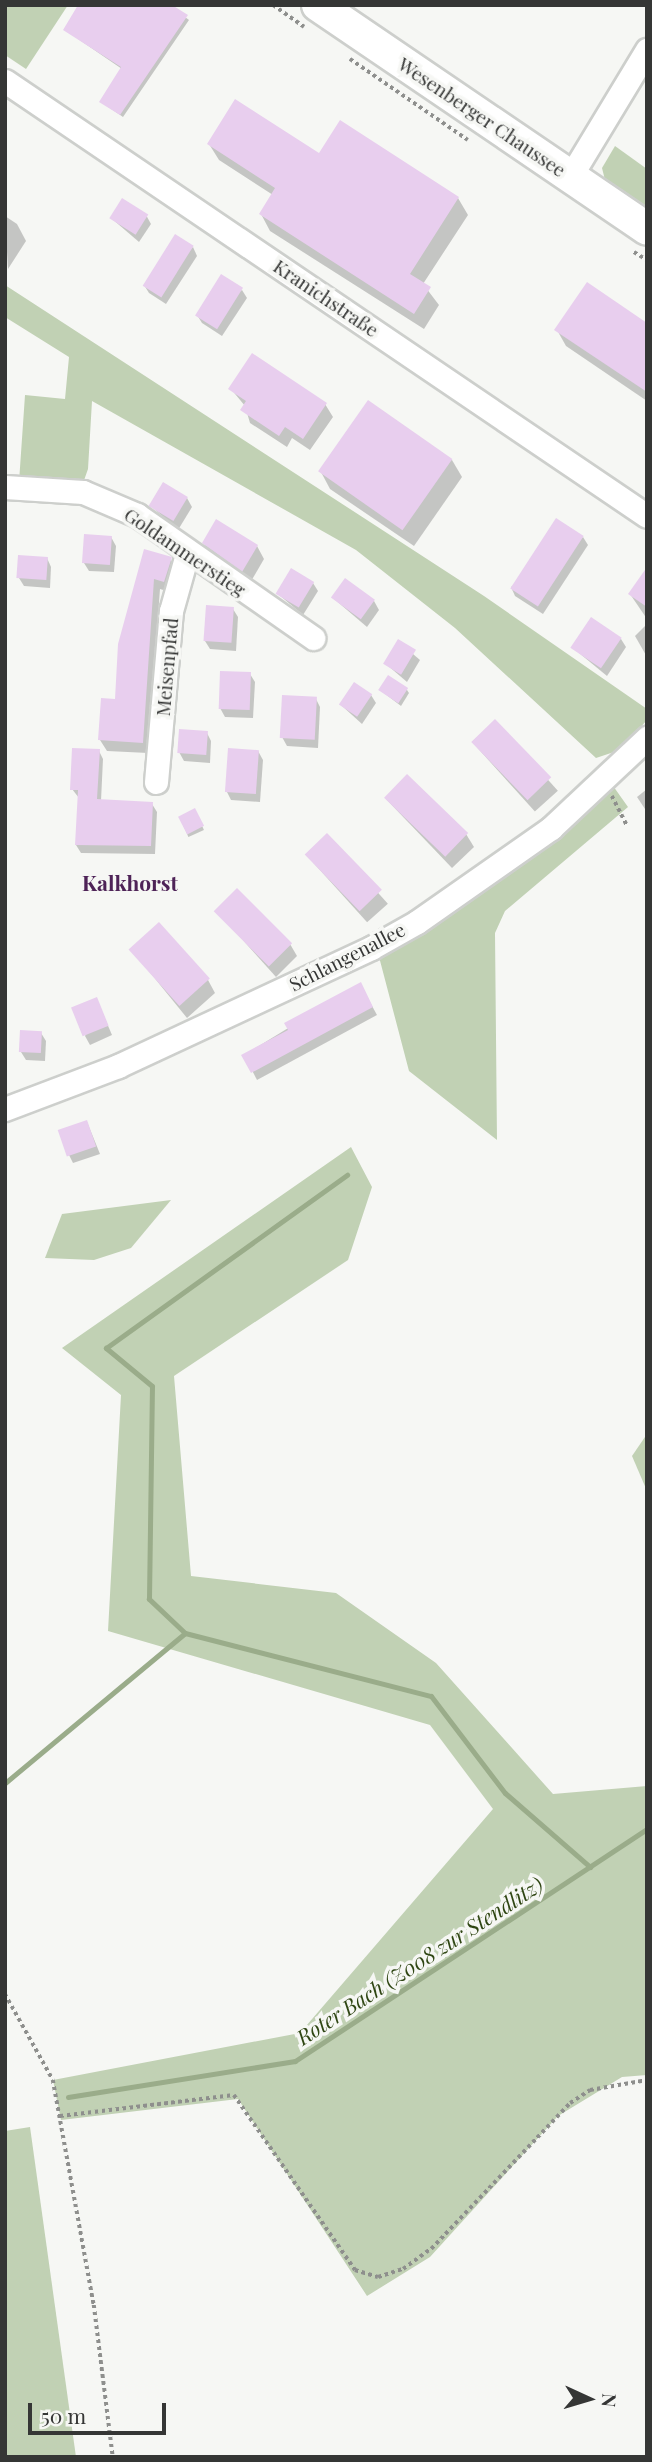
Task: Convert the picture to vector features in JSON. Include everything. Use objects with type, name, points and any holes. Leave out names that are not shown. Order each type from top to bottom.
[{"type":"main road","name":"Wesenberger Chaussee","points":[[318,5],[647,229]]},
{"type":"street","points":[[570,177],[647,50]]},
{"type":"street","name":"Kranichstraße","points":[[5,81],[647,516]]},
{"type":"street","name":"Goldammerstieg","points":[[5,487],[83,492],[137,515],[187,554],[313,638]]},
{"type":"street","name":"Meisenpfad","points":[[156,782],[172,611],[187,554]]},
{"type":"street","name":"Schlangenallee","points":[[5,1109],[118,1066],[405,929],[551,828],[647,738]]},
{"type":"path","points":[[621,809],[627,825]]},
{"type":"path","points":[[5,1994],[53,2080],[94,2305],[113,2457]]},
{"type":"path","points":[[60,2116],[234,2095],[246,2106],[355,2270],[378,2277],[403,2269],[431,2249],[570,2103],[590,2090],[647,2080]]},
{"type":"green space","points":[[5,5],[68,5],[26,69],[5,55]]},
{"type":"green space","points":[[615,146],[647,169],[647,215],[614,193],[605,180],[602,168]]},
{"type":"green space","points":[[5,285],[484,596],[647,709],[647,720],[620,750],[596,758],[455,628],[356,550],[92,401],[88,469],[82,486],[19,482],[25,395],[65,399],[69,357],[5,317]]},
{"type":"green space","points":[[611,783],[628,807],[505,911],[495,933],[497,1140],[409,1071],[378,953]]},
{"type":"green space","points":[[351,1147],[372,1187],[348,1260],[174,1376],[191,1576],[336,1593],[436,1663],[553,1794],[647,1786],[647,2075],[622,2077],[558,2116],[430,2257],[367,2296],[238,2099],[61,2120],[53,2080],[300,2033],[493,1809],[430,1725],[108,1631],[121,1395],[62,1348]]},
{"type":"green space","points":[[171,1200],[131,1248],[94,1260],[45,1258],[62,1214]]},
{"type":"green space","points":[[647,1434],[647,1491],[632,1456]]},
{"type":"green space","points":[[30,2127],[76,2457],[5,2457],[5,2131]]},
{"type":"building","points":[[78,5],[172,5],[188,15],[120,115],[99,102],[121,67],[63,30]]},
{"type":"building","points":[[235,99],[319,153],[340,120],[459,197],[410,274],[431,287],[414,314],[259,214],[275,188],[207,144]]},
{"type":"building","points":[[122,198],[148,214],[136,235],[109,218]]},
{"type":"building","points":[[175,234],[194,246],[161,297],[143,286]]},
{"type":"building","points":[[221,274],[243,288],[217,329],[195,316]]},
{"type":"building","points":[[587,282],[647,323],[647,392],[554,330]]},
{"type":"building","points":[[252,353],[327,403],[303,439],[285,427],[279,436],[240,410],[246,401],[228,389]]},
{"type":"building","points":[[368,400],[452,459],[402,530],[318,471]]},
{"type":"building","points":[[163,482],[188,497],[173,521],[149,506]]},
{"type":"building","points":[[556,518],[584,536],[538,606],[510,588]]},
{"type":"building","points":[[216,519],[258,545],[242,572],[202,543]]},
{"type":"building","points":[[84,534],[112,536],[110,565],[82,563]]},
{"type":"building","points":[[144,549],[172,557],[164,582],[154,579],[143,743],[98,740],[101,698],[115,699],[118,644]]},
{"type":"building","points":[[18,555],[48,557],[46,580],[16,578]]},
{"type":"building","points":[[647,567],[647,607],[628,594]]},
{"type":"building","points":[[291,568],[314,582],[299,608],[276,594]]},
{"type":"building","points":[[345,578],[375,600],[361,619],[331,597]]},
{"type":"building","points":[[206,605],[234,607],[231,643],[203,641]]},
{"type":"building","points":[[591,617],[622,638],[601,668],[570,648]]},
{"type":"building","points":[[398,639],[416,650],[401,675],[383,664]]},
{"type":"building","points":[[220,671],[251,672],[250,710],[219,709]]},
{"type":"building","points":[[388,675],[408,688],[398,703],[378,690]]},
{"type":"building","points":[[354,682],[372,694],[357,717],[339,704]]},
{"type":"building","points":[[282,695],[317,697],[315,740],[280,738]]},
{"type":"building","points":[[495,719],[551,777],[528,800],[471,742]]},
{"type":"building","points":[[179,729],[208,731],[206,755],[177,753]]},
{"type":"building","points":[[72,748],[100,749],[97,799],[153,802],[151,846],[75,845],[78,790],[70,790]]},
{"type":"building","points":[[228,748],[259,750],[256,794],[225,792]]},
{"type":"building","points":[[407,774],[468,833],[445,857],[384,798]]},
{"type":"building","points":[[195,808],[204,826],[187,834],[178,817]]},
{"type":"building","points":[[327,833],[382,890],[360,911],[305,855]]},
{"type":"building","points":[[237,888],[292,943],[269,966],[214,911]]},
{"type":"building","points":[[159,922],[210,978],[179,1006],[129,949]]},
{"type":"building","points":[[361,982],[373,1007],[251,1073],[241,1055],[288,1030],[284,1023]]},
{"type":"building","points":[[97,997],[109,1026],[83,1036],[71,1007]]},
{"type":"building","points":[[20,1030],[42,1031],[41,1053],[19,1052]]},
{"type":"building","points":[[87,1120],[96,1146],[67,1157],[58,1130]]},
{"type":"waterway","points":[[185,1633],[149,1599],[152,1386],[106,1348],[347,1175]]},
{"type":"waterway","points":[[5,1783],[185,1633],[431,1696],[505,1793],[590,1867]]},
{"type":"waterway","name":"Roter Bach (Z008 zur Stendlitz)","points":[[68,2097],[295,2061],[647,1829]]},
{"type":"district","name":"Kalkhorst","points":[[130,882]]}]
